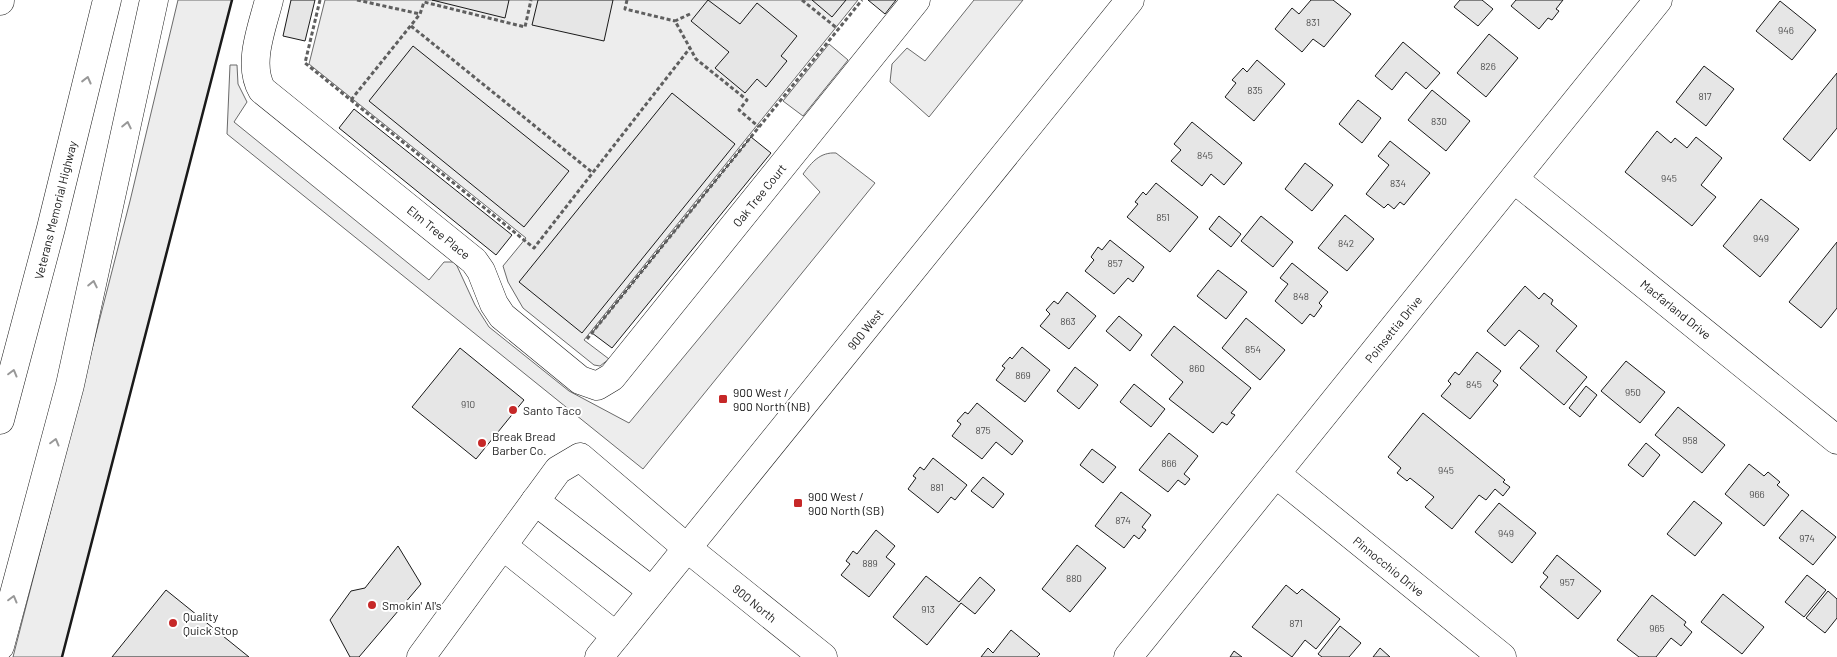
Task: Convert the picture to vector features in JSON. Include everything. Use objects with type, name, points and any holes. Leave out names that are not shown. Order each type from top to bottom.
[{"type":"main road","name":"Veterans Memorial Highway","points":[[0,420],[52,228],[106,0]]},
{"type":"main road","points":[[0,646],[70,385],[154,0]]},
{"type":"main road","name":"Elm Tree Place","points":[[268,0],[256,58],[257,81],[262,90],[474,261],[481,271],[494,304],[513,327],[580,380],[598,386]]},
{"type":"main road","name":"Oak Tree Court","points":[[598,386],[612,377],[916,0]]},
{"type":"main road","name":"900 West","points":[[599,657],[1130,0]]},
{"type":"main road","name":"Poinsettia Drive","points":[[1128,657],[1658,0]]},
{"type":"main road","name":"Macfarland Drive","points":[[1514,179],[1837,440]]},
{"type":"main road","name":"900 North","points":[[535,501],[558,470],[580,457],[687,548],[823,657]]},
{"type":"main road","name":"Pinnocchio Drive","points":[[1276,474],[1502,657]]},
{"type":"main road","points":[[421,657],[535,501],[652,591]]},
{"type":"main road","points":[[503,546],[616,636]]},
{"type":"path","points":[[320,0],[305,63],[534,248],[690,48]]},
{"type":"path","points":[[357,0],[420,14]]},
{"type":"path","points":[[351,100],[420,14],[424,2],[525,27],[531,0]]},
{"type":"path","points":[[627,0],[625,8],[673,20],[690,14]]},
{"type":"path","points":[[802,0],[838,29]]},
{"type":"path","points":[[587,338],[862,0]]},
{"type":"path","points":[[673,20],[696,59],[747,100],[739,110],[759,127]]},
{"type":"path","points":[[411,26],[593,173]]},
{"type":"shaded area","points":[[178,0],[232,0],[62,657],[13,657],[130,201]]},
{"type":"shaded area","points":[[325,0],[858,0],[584,340],[609,359],[600,366],[594,365],[523,308],[508,282],[503,266],[526,238],[309,64]]},
{"type":"shaded area","points":[[974,0],[1023,0],[929,117],[890,82],[892,64],[907,48],[925,61]]},
{"type":"shaded area","points":[[829,44],[848,60],[803,116],[783,101]]},
{"type":"shaded area","points":[[230,65],[237,65],[238,84],[247,102],[234,122],[429,280],[444,262],[454,262],[475,305],[489,327],[569,391],[629,423],[820,192],[803,174],[813,162],[825,154],[836,153],[875,183],[643,469],[227,134]]},
{"type":"building","points":[[291,0],[315,0],[305,41],[283,36]]},
{"type":"building","points":[[432,0],[509,0],[505,18]]},
{"type":"building","points":[[538,0],[613,0],[604,41],[532,25]]},
{"type":"building","points":[[708,0],[740,24],[757,3],[797,36],[781,56],[787,61],[766,87],[757,79],[745,93],[715,68],[729,52],[691,21]]},
{"type":"building","points":[[812,0],[846,0],[832,17]]},
{"type":"building","points":[[868,0],[896,0],[885,14]]},
{"type":"building","points":[[1311,0],[1333,0],[1351,14],[1324,47],[1313,39],[1302,52],[1275,29],[1292,8],[1299,14]]},
{"type":"building","points":[[1460,0],[1482,0],[1493,9],[1478,26],[1454,7]]},
{"type":"building","points":[[1516,0],[1563,0],[1556,9],[1559,11],[1552,20],[1548,18],[1539,29],[1511,6]]},
{"type":"building","points":[[1780,1],[1816,30],[1792,60],[1756,31]]},
{"type":"building","points":[[1489,34],[1518,58],[1486,97],[1457,73]]},
{"type":"building","points":[[1403,42],[1440,73],[1426,89],[1406,72],[1392,90],[1375,76]]},
{"type":"building","points":[[413,46],[569,171],[524,227],[369,101]]},
{"type":"building","points":[[1257,60],[1285,84],[1254,121],[1225,97],[1236,83],[1232,80],[1243,68],[1247,72]]},
{"type":"building","points":[[1704,66],[1734,89],[1706,126],[1676,102]]},
{"type":"building","points":[[1837,73],[1837,128],[1810,161],[1783,139]]},
{"type":"building","points":[[1432,90],[1470,121],[1446,151],[1408,120]]},
{"type":"building","points":[[672,93],[735,144],[582,333],[519,282]]},
{"type":"building","points":[[1358,100],[1381,118],[1362,143],[1339,124]]},
{"type":"building","points":[[354,109],[512,235],[496,255],[339,128]]},
{"type":"building","points":[[1192,122],[1242,163],[1224,185],[1211,174],[1202,186],[1171,161],[1181,150],[1174,144]]},
{"type":"building","points":[[1657,131],[1671,143],[1675,138],[1687,148],[1696,137],[1722,158],[1701,185],[1716,197],[1692,226],[1625,172]]},
{"type":"building","points":[[751,137],[771,153],[612,348],[592,333]]},
{"type":"building","points":[[1390,141],[1430,173],[1404,205],[1400,202],[1394,209],[1388,204],[1384,208],[1366,194],[1389,165],[1378,156]]},
{"type":"building","points":[[1305,163],[1333,185],[1312,211],[1285,189]]},
{"type":"building","points":[[1156,183],[1198,217],[1170,252],[1127,217],[1138,204],[1135,202],[1143,192],[1146,195]]},
{"type":"building","points":[[1761,199],[1799,229],[1760,277],[1723,246]]},
{"type":"building","points":[[1345,215],[1374,239],[1347,271],[1318,248]]},
{"type":"building","points":[[1219,216],[1241,234],[1231,247],[1209,229]]},
{"type":"building","points":[[1261,216],[1293,242],[1273,267],[1241,241]]},
{"type":"building","points":[[1110,240],[1144,267],[1133,282],[1128,278],[1114,294],[1085,271],[1094,260],[1091,257],[1098,247],[1102,250]]},
{"type":"building","points":[[1837,242],[1837,308],[1821,328],[1789,302]]},
{"type":"building","points":[[1292,263],[1328,292],[1319,303],[1322,306],[1314,317],[1310,314],[1302,324],[1275,301],[1288,284],[1280,278]]},
{"type":"building","points":[[1218,270],[1247,292],[1226,319],[1197,296]]},
{"type":"building","points":[[1525,286],[1539,299],[1544,293],[1553,300],[1551,304],[1577,326],[1556,351],[1587,377],[1564,405],[1520,368],[1539,346],[1519,330],[1505,346],[1487,331]]},
{"type":"building","points":[[1067,292],[1096,316],[1069,349],[1040,326],[1050,314],[1046,310],[1054,301],[1058,304]]},
{"type":"building","points":[[1119,316],[1142,335],[1130,351],[1106,331]]},
{"type":"building","points":[[1246,318],[1285,350],[1260,380],[1222,348]]},
{"type":"building","points":[[1174,326],[1251,388],[1231,413],[1235,415],[1227,425],[1222,422],[1213,433],[1169,399],[1183,382],[1151,355]]},
{"type":"building","points":[[1022,347],[1050,370],[1025,402],[996,380],[1005,368],[1002,366],[1010,357],[1012,359]]},
{"type":"building","points":[[460,348],[524,400],[476,459],[412,407]]},
{"type":"building","points":[[1477,352],[1501,371],[1493,381],[1498,385],[1470,419],[1441,396],[1451,384],[1448,381],[1455,372],[1459,375]]},
{"type":"building","points":[[1626,361],[1665,392],[1640,423],[1601,391]]},
{"type":"building","points":[[1075,367],[1098,385],[1079,409],[1057,391]]},
{"type":"building","points":[[1134,384],[1165,409],[1151,427],[1120,402]]},
{"type":"building","points":[[1586,386],[1597,395],[1580,417],[1569,408]]},
{"type":"building","points":[[977,403],[1023,441],[1012,455],[996,442],[982,459],[952,436],[961,424],[957,421],[965,412],[968,414]]},
{"type":"building","points":[[1678,407],[1725,445],[1702,473],[1655,435]]},
{"type":"building","points":[[1423,413],[1505,480],[1503,482],[1510,487],[1503,496],[1495,489],[1486,500],[1479,495],[1452,529],[1425,507],[1434,497],[1410,478],[1407,481],[1397,473],[1401,468],[1388,457]]},
{"type":"building","points":[[1169,433],[1198,456],[1184,474],[1190,479],[1185,485],[1178,480],[1168,492],[1139,470]]},
{"type":"building","points":[[1646,443],[1660,455],[1643,477],[1628,465]]},
{"type":"building","points":[[1092,449],[1116,467],[1103,483],[1080,465]]},
{"type":"building","points":[[933,458],[967,485],[955,500],[951,497],[938,513],[908,489],[916,478],[913,476],[920,467],[924,470]]},
{"type":"building","points":[[1749,464],[1764,476],[1768,472],[1780,482],[1777,485],[1789,495],[1764,526],[1725,494]]},
{"type":"building","points":[[983,477],[1004,494],[993,508],[971,491]]},
{"type":"building","points":[[1121,492],[1151,515],[1142,527],[1146,530],[1139,539],[1134,535],[1124,548],[1095,526]]},
{"type":"building","points":[[1694,501],[1722,523],[1695,556],[1667,534]]},
{"type":"building","points":[[1499,503],[1536,533],[1512,563],[1475,532]]},
{"type":"building","points":[[1802,510],[1836,537],[1813,565],[1779,538]]},
{"type":"building","points":[[876,530],[895,546],[886,557],[895,564],[869,597],[841,575],[850,564],[846,561],[853,551],[857,554]]},
{"type":"building","points":[[1077,545],[1106,568],[1070,612],[1042,589]]},
{"type":"building","name":"Smokin' Al's","points":[[398,546],[421,584],[359,657],[350,657],[330,620],[351,591],[365,588]]},
{"type":"building","points":[[1557,555],[1601,591],[1578,619],[1540,587],[1548,577],[1543,573]]},
{"type":"building","points":[[1807,575],[1826,590],[1804,617],[1785,602]]},
{"type":"building","points":[[926,576],[959,602],[980,577],[995,590],[975,614],[961,603],[927,645],[893,617]]},
{"type":"building","points":[[1286,585],[1297,594],[1302,589],[1340,619],[1316,649],[1305,640],[1292,657],[1252,627]]},
{"type":"building","name":"Quality Quick Stop","points":[[166,590],[249,657],[112,657]]},
{"type":"building","points":[[1828,591],[1837,599],[1837,618],[1825,633],[1806,618]]},
{"type":"building","points":[[1723,594],[1764,627],[1742,654],[1701,622]]},
{"type":"building","points":[[1652,595],[1686,622],[1684,625],[1692,632],[1681,646],[1671,638],[1656,657],[1639,657],[1617,640]]},
{"type":"building","points":[[1340,626],[1361,643],[1349,657],[1322,657],[1318,654]]},
{"type":"building","points":[[1011,630],[1040,654],[1037,657],[981,657],[988,648],[993,653]]},
{"type":"building","points":[[1380,648],[1390,657],[1373,657]]},
{"type":"building","points":[[1234,651],[1242,657],[1230,657]]},
{"type":"wall","points":[[62,657],[232,0]]},
{"type":"place","name":"900 West / 900 North (NB)","points":[[723,399]]},
{"type":"place","name":"Santo Taco","points":[[513,410]]},
{"type":"place","name":"Break Bread Barber Co.","points":[[482,443]]},
{"type":"place","name":"900 West / 900 North (SB)","points":[[798,503]]},
{"type":"place","name":"Smokin' Al's","points":[[372,605]]},
{"type":"place","name":"Quality Quick Stop","points":[[173,623]]}]
